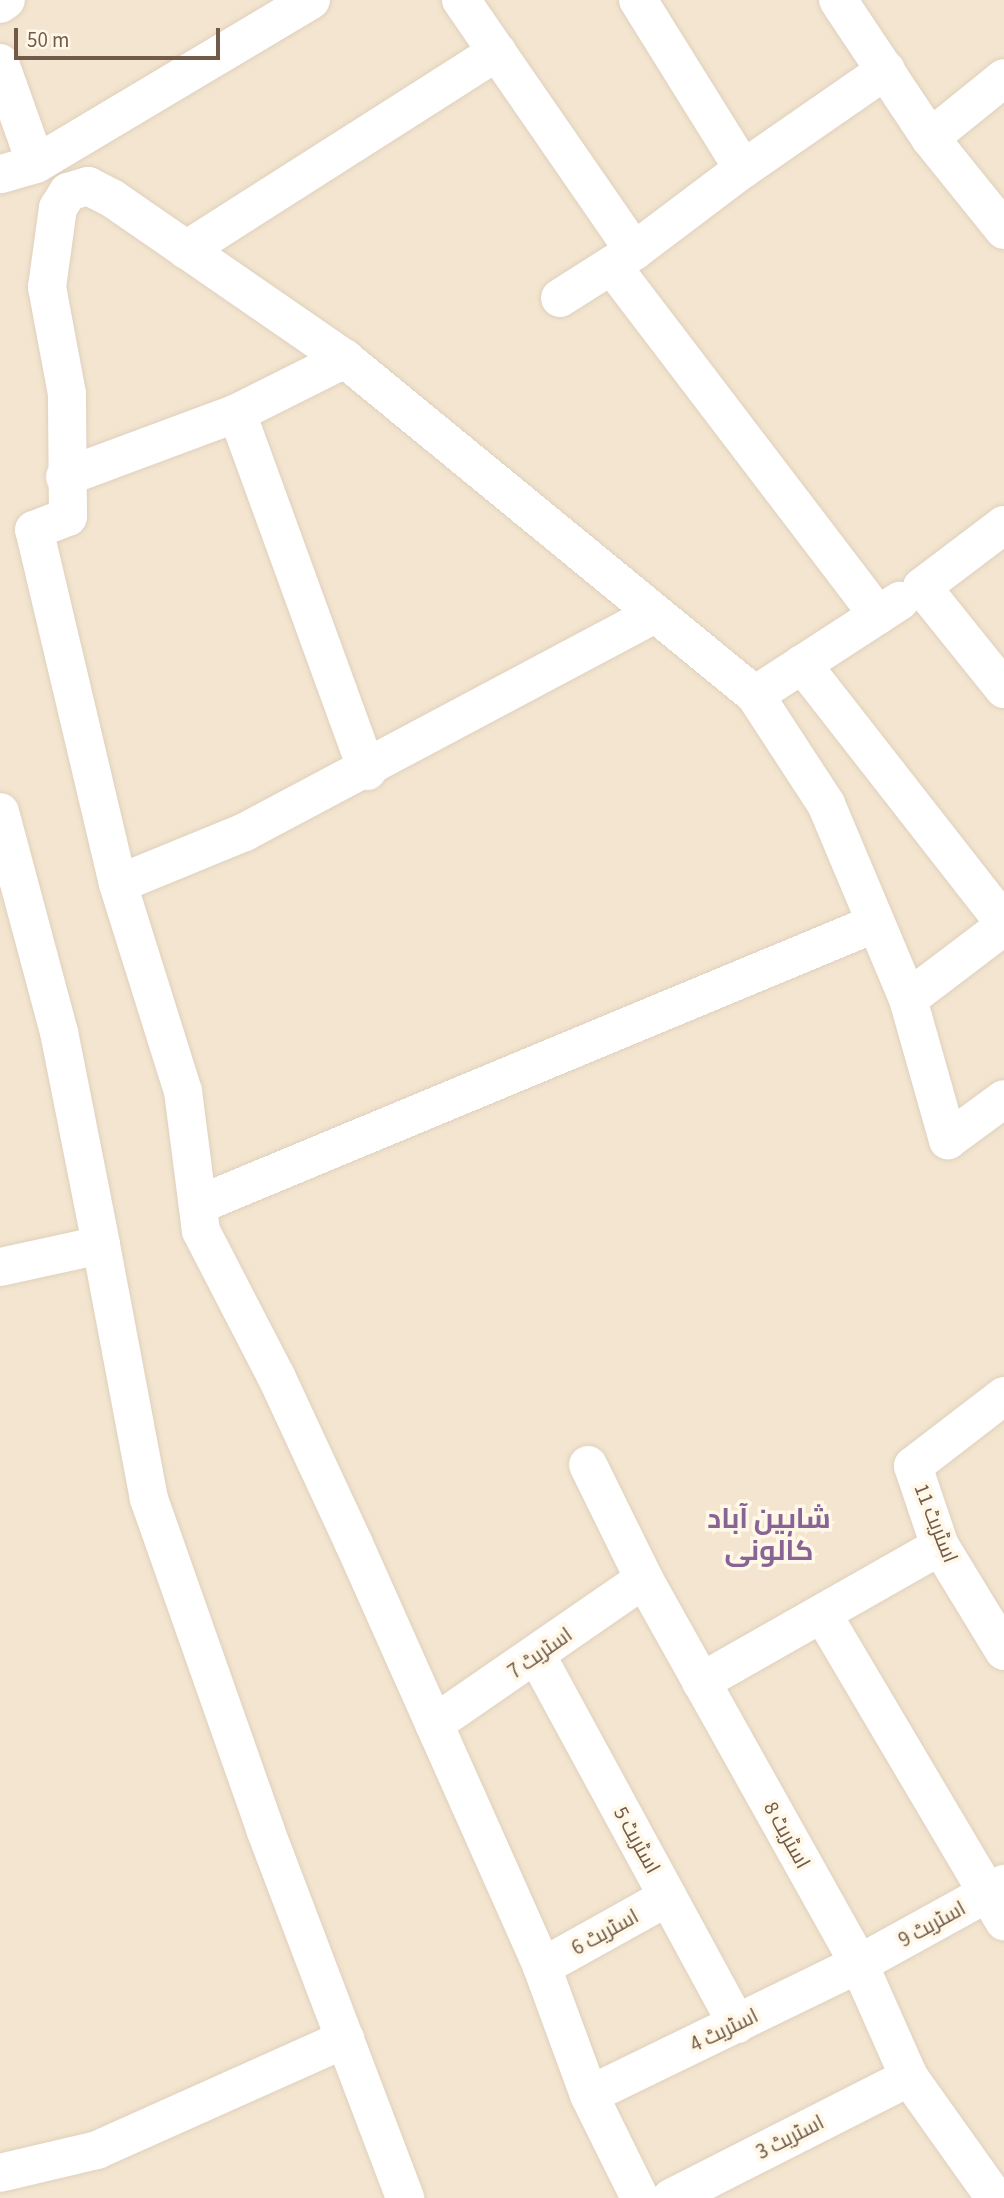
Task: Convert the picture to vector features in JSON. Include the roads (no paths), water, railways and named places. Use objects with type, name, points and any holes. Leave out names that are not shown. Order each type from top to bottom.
[{"type":"street","points":[[0,4],[6,0]]},
{"type":"street","points":[[0,174],[36,164],[311,0]]},
{"type":"street","points":[[461,0],[497,52],[623,258],[878,615]]},
{"type":"street","points":[[638,0],[743,169]]},
{"type":"street","points":[[838,0],[930,138],[1004,230]]},
{"type":"street","points":[[186,250],[497,52]]},
{"type":"street","points":[[0,63],[36,164]]},
{"type":"street","points":[[560,298],[623,258],[743,169],[886,70]]},
{"type":"street","points":[[930,138],[1004,78]]},
{"type":"street","points":[[640,2198],[589,2095],[542,1967],[434,1724],[276,1376],[201,1231],[183,1091],[118,884],[34,530],[68,517],[65,477],[67,394],[47,286],[58,208],[68,192],[88,186],[345,359],[653,615],[755,695],[826,804],[908,999],[948,1140],[1004,1099]]},
{"type":"street","points":[[65,477],[237,413],[345,359]]},
{"type":"street","points":[[237,413],[367,771]]},
{"type":"street","points":[[755,695],[922,587],[1004,525]]},
{"type":"street","points":[[922,587],[1004,689]]},
{"type":"street","points":[[118,884],[245,832],[367,771],[653,615]]},
{"type":"street","points":[[802,664],[1004,925],[908,999]]},
{"type":"street","points":[[0,812],[59,1032],[149,1499],[265,1829],[405,2198]]},
{"type":"street","points":[[198,1205],[877,923]]},
{"type":"street","points":[[0,1266],[101,1245]]},
{"type":"street","name":"اسٹریٹ 11","points":[[1004,1396],[913,1466],[940,1546],[1004,1651]]},
{"type":"street","name":"اسٹریٹ 8","points":[[588,1465],[644,1580],[859,1964],[909,2077],[985,2195]]},
{"type":"street","points":[[701,1682],[823,1615],[940,1546]]},
{"type":"street","name":"اسٹریٹ 7","points":[[434,1724],[537,1656],[644,1580]]},
{"type":"street","points":[[823,1615],[998,1899]]},
{"type":"street","name":"اسٹریٹ 5","points":[[537,1656],[737,2024]]},
{"type":"street","name":"اسٹریٹ 6","points":[[542,1967],[668,1897]]},
{"type":"street","name":"اسٹریٹ 9","points":[[859,1964],[998,1899]]},
{"type":"street","name":"اسٹریٹ 4","points":[[589,2095],[859,1964]]},
{"type":"street","points":[[0,2173],[97,2150],[345,2039]]},
{"type":"street","name":"اسٹریٹ 3","points":[[671,2198],[909,2077]]},
{"type":"district","name":"شاہین آباد کالونی","points":[[769,1535]]}]
